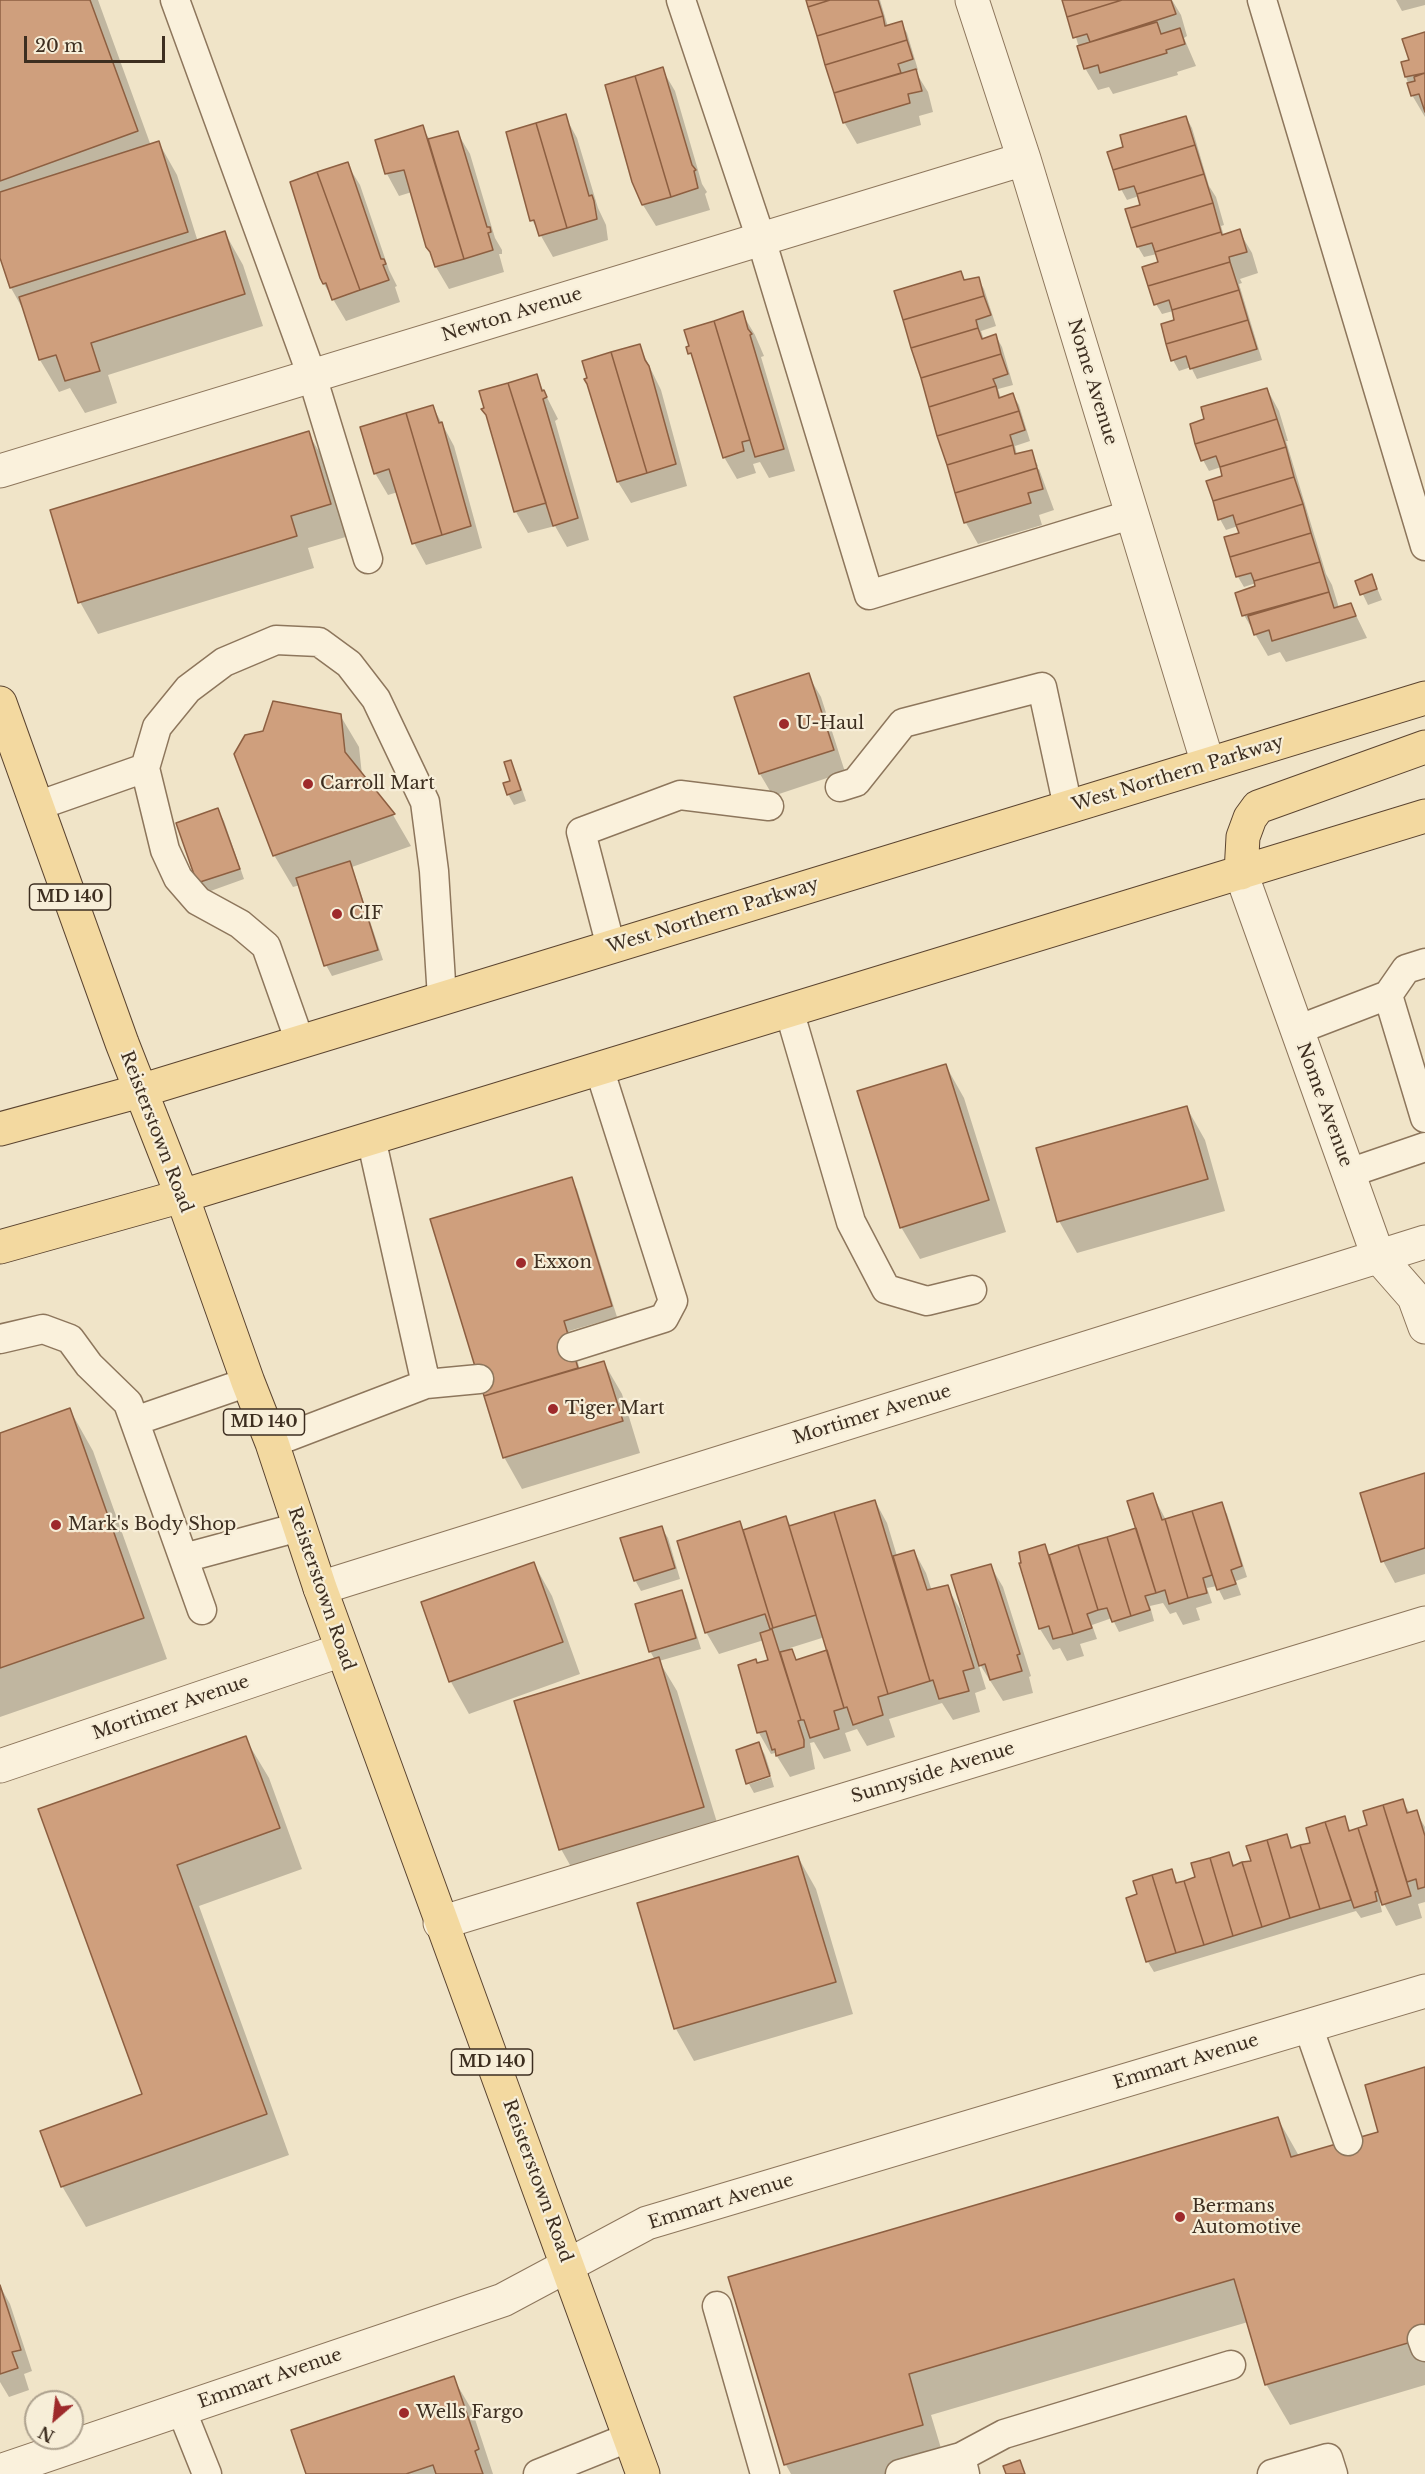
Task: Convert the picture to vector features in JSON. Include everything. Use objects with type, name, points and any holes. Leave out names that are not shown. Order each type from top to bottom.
[{"type":"main road","name":"West Northern Parkway","points":[[0,1129],[140,1091],[1425,698]]},
{"type":"main road","name":"Reisterstown Road","points":[[0,703],[140,1091],[182,1196],[272,1443],[320,1588],[440,1923],[568,2265],[643,2474]]},
{"type":"main road","points":[[1241,873],[1243,837],[1250,818],[1258,807],[1425,747]]},
{"type":"main road","points":[[0,1247],[182,1196],[1425,816]]},
{"type":"street","name":"Nome Avenue","points":[[972,0],[1024,159],[1209,764]]},
{"type":"street","name":"Newton Avenue","points":[[0,471],[1024,159]]},
{"type":"street","name":"Nome Avenue","points":[[1241,873],[1378,1256],[1414,1297],[1425,1327]]},
{"type":"street","name":"Mortimer Avenue","points":[[320,1588],[1425,1242]]},
{"type":"street","name":"Sunnyside Avenue","points":[[440,1923],[1425,1623]]},
{"type":"street","name":"Mortimer Avenue","points":[[0,1766],[342,1650]]},
{"type":"street","name":"Emmart Avenue","points":[[0,2471],[503,2300],[647,2223],[1425,1991]]},
{"type":"lane","points":[[175,0],[312,376],[368,559]]},
{"type":"lane","points":[[681,0],[761,239],[869,595],[1132,514]]},
{"type":"lane","points":[[1262,0],[1425,546]]},
{"type":"lane","points":[[300,1042],[266,946],[240,924],[198,902],[178,878],[165,850],[145,768],[157,727],[188,689],[224,662],[276,640],[319,642],[349,664],[376,699],[425,802],[434,872],[442,998]]},
{"type":"lane","points":[[840,787],[856,782],[903,723],[1042,687],[1068,807]]},
{"type":"lane","points":[[38,806],[145,768]]},
{"type":"lane","points":[[611,947],[581,832],[680,795],[769,806]]},
{"type":"lane","points":[[1298,1030],[1388,995],[1406,969],[1425,963]]},
{"type":"lane","points":[[1388,995],[1425,1118]]},
{"type":"lane","points":[[789,1010],[851,1222],[886,1289],[927,1301],[972,1290]]},
{"type":"lane","points":[[572,1347],[664,1318],[673,1300],[600,1068]]},
{"type":"lane","points":[[372,1138],[426,1384]]},
{"type":"lane","points":[[1349,1173],[1425,1147]]},
{"type":"lane","points":[[0,1339],[43,1329],[70,1339],[89,1365],[128,1403],[202,1610]]},
{"type":"lane","points":[[272,1443],[426,1384],[479,1379]]},
{"type":"lane","points":[[135,1421],[248,1382]]},
{"type":"lane","points":[[184,1558],[299,1527]]},
{"type":"lane","points":[[1308,2026],[1348,2141]]},
{"type":"lane","points":[[717,2306],[765,2474]]},
{"type":"lane","points":[[900,2474],[963,2465],[1004,2434],[1231,2365]]},
{"type":"lane","points":[[181,2409],[207,2474]]},
{"type":"lane","points":[[538,2474],[630,2437]]},
{"type":"lane","points":[[1272,2474],[1328,2458],[1333,2474]]},
{"type":"building","points":[[0,0],[90,0],[138,131],[0,181]]},
{"type":"building","points":[[806,0],[830,0],[808,7]]},
{"type":"building","points":[[830,0],[878,0],[883,16],[817,36],[808,7]]},
{"type":"building","points":[[1062,0],[1122,0],[1067,17]]},
{"type":"building","points":[[1122,0],[1171,0],[1176,14],[1090,42],[1087,34],[1073,38],[1067,17]]},
{"type":"building","points":[[883,16],[885,26],[902,21],[907,40],[825,65],[817,36]]},
{"type":"building","points":[[1157,22],[1161,34],[1180,28],[1185,44],[1166,50],[1167,53],[1100,73],[1098,65],[1084,69],[1077,46]]},
{"type":"building","points":[[1425,32],[1425,73],[1405,77],[1401,62],[1409,60],[1402,39]]},
{"type":"building","points":[[907,40],[913,59],[898,64],[901,73],[834,93],[825,65]]},
{"type":"building","points":[[663,67],[692,165],[696,170],[694,171],[698,188],[671,197],[635,76]]},
{"type":"building","points":[[916,69],[922,91],[908,94],[910,103],[843,123],[834,93]]},
{"type":"building","points":[[1425,73],[1425,112],[1419,94],[1411,96],[1407,83],[1415,81],[1414,77]]},
{"type":"building","points":[[635,76],[671,197],[642,205],[632,182],[605,85]]},
{"type":"building","points":[[566,114],[589,196],[592,195],[594,201],[597,219],[567,228],[536,123]]},
{"type":"building","points":[[1186,116],[1195,145],[1113,170],[1107,152],[1123,147],[1120,135]]},
{"type":"building","points":[[536,123],[567,228],[539,236],[534,220],[530,221],[506,132]]},
{"type":"building","points":[[423,125],[464,259],[435,267],[426,247],[404,170],[385,174],[375,140]]},
{"type":"building","points":[[458,131],[487,227],[490,227],[491,232],[488,233],[493,250],[464,259],[428,139]]},
{"type":"building","points":[[159,141],[188,232],[10,288],[0,258],[0,192]]},
{"type":"building","points":[[1195,145],[1204,174],[1137,194],[1134,186],[1119,190],[1113,170]]},
{"type":"building","points":[[348,162],[381,259],[384,259],[386,264],[383,265],[389,280],[360,290],[317,172]]},
{"type":"building","points":[[317,172],[360,290],[332,300],[326,283],[323,284],[320,278],[290,182]]},
{"type":"building","points":[[1204,174],[1213,203],[1131,228],[1125,209],[1140,205],[1137,194]]},
{"type":"building","points":[[1213,203],[1221,232],[1155,252],[1152,243],[1137,247],[1131,228]]},
{"type":"building","points":[[1240,229],[1247,252],[1229,257],[1230,262],[1148,286],[1142,267],[1158,262],[1155,252],[1221,232],[1222,235]]},
{"type":"building","points":[[225,231],[245,294],[91,343],[100,371],[65,381],[56,355],[39,360],[19,297]]},
{"type":"building","points":[[1230,262],[1239,290],[1172,310],[1169,300],[1154,305],[1148,286]]},
{"type":"building","points":[[961,271],[964,280],[979,277],[984,296],[903,320],[894,291]]},
{"type":"building","points":[[1239,290],[1248,320],[1166,344],[1161,324],[1174,320],[1172,310]]},
{"type":"building","points":[[984,296],[991,315],[976,320],[978,328],[911,348],[903,320]]},
{"type":"building","points":[[743,311],[748,329],[752,334],[750,335],[784,449],[755,457],[714,321]]},
{"type":"building","points":[[1248,320],[1257,349],[1190,369],[1186,356],[1171,361],[1166,344]]},
{"type":"building","points":[[714,321],[750,440],[742,442],[744,451],[723,458],[691,353],[688,354],[686,347],[689,346],[684,330]]},
{"type":"building","points":[[978,328],[982,339],[996,334],[1001,354],[921,378],[911,348]]},
{"type":"building","points":[[640,344],[649,366],[676,464],[647,473],[611,352]]},
{"type":"building","points":[[611,352],[647,473],[617,482],[584,379],[587,378],[582,361]]},
{"type":"building","points":[[1001,354],[1008,374],[993,379],[996,386],[929,407],[921,378]]},
{"type":"building","points":[[537,374],[542,391],[544,390],[547,397],[543,399],[578,518],[553,526],[508,383]]},
{"type":"building","points":[[508,383],[546,503],[514,512],[486,415],[481,409],[484,408],[479,391]]},
{"type":"building","points":[[996,386],[999,398],[1013,393],[1019,411],[937,436],[929,407]]},
{"type":"building","points":[[1267,388],[1277,419],[1195,444],[1190,424],[1204,419],[1201,407]]},
{"type":"building","points":[[433,405],[439,423],[442,422],[471,526],[442,535],[406,413]]},
{"type":"building","points":[[1019,411],[1025,430],[1010,435],[1013,445],[947,465],[937,436]]},
{"type":"building","points":[[406,413],[442,535],[412,544],[389,469],[374,474],[360,427]]},
{"type":"building","points":[[1277,419],[1286,447],[1220,467],[1216,456],[1201,461],[1195,444]]},
{"type":"building","points":[[309,431],[331,504],[291,516],[297,536],[78,603],[50,510]]},
{"type":"building","points":[[1013,445],[1015,454],[1032,450],[1037,468],[955,493],[947,465]]},
{"type":"building","points":[[1286,447],[1294,477],[1213,501],[1206,481],[1222,476],[1220,467]]},
{"type":"building","points":[[1037,468],[1043,489],[1028,493],[1031,503],[964,523],[955,493]]},
{"type":"building","points":[[1294,477],[1303,504],[1236,525],[1233,515],[1218,520],[1213,501]]},
{"type":"building","points":[[1303,504],[1311,533],[1230,557],[1224,537],[1239,533],[1236,525]]},
{"type":"building","points":[[1311,533],[1320,562],[1254,581],[1251,573],[1236,577],[1230,557]]},
{"type":"building","points":[[1320,562],[1329,592],[1242,616],[1235,593],[1255,586],[1254,581]]},
{"type":"building","points":[[1372,574],[1377,589],[1360,595],[1355,581]]},
{"type":"building","points":[[1329,592],[1334,608],[1351,603],[1356,616],[1272,641],[1269,630],[1254,635],[1248,616]]},
{"type":"building","name":"U-Haul","points":[[809,673],[834,750],[759,774],[734,697]]},
{"type":"building","name":"Carroll Mart","points":[[273,701],[341,714],[345,752],[395,814],[273,856],[234,754],[245,735],[263,731]]},
{"type":"building","points":[[511,760],[521,790],[507,795],[503,783],[510,781],[504,762]]},
{"type":"building","points":[[218,808],[240,869],[197,883],[176,823]]},
{"type":"building","name":"CIF","points":[[350,861],[378,950],[324,966],[296,878]]},
{"type":"building","points":[[946,1064],[989,1200],[900,1228],[857,1091]]},
{"type":"building","points":[[1187,1106],[1208,1179],[1057,1222],[1036,1148]]},
{"type":"building","name":"Exxon","points":[[572,1177],[612,1306],[564,1321],[578,1368],[484,1396],[430,1219]]},
{"type":"building","name":"Tiger Mart","points":[[604,1361],[623,1421],[503,1458],[484,1396]]},
{"type":"building","name":"Mark's Body Shop","points":[[70,1408],[144,1618],[0,1668],[0,1433]]},
{"type":"building","points":[[1425,1473],[1425,1548],[1381,1562],[1360,1493]]},
{"type":"building","points":[[1153,1493],[1162,1520],[1165,1519],[1188,1598],[1169,1604],[1165,1590],[1156,1593],[1127,1501]]},
{"type":"building","points":[[875,1500],[930,1681],[888,1694],[834,1512]]},
{"type":"building","points":[[1222,1502],[1242,1566],[1231,1570],[1236,1584],[1217,1590],[1192,1511]]},
{"type":"building","points":[[1192,1511],[1212,1575],[1203,1578],[1207,1593],[1188,1598],[1165,1519]]},
{"type":"building","points":[[834,1512],[888,1694],[878,1697],[883,1715],[853,1725],[847,1707],[844,1708],[789,1526]]},
{"type":"building","points":[[786,1516],[816,1615],[773,1628],[743,1530]]},
{"type":"building","points":[[740,1521],[773,1628],[770,1629],[765,1614],[705,1633],[677,1541]]},
{"type":"building","points":[[662,1526],[675,1568],[634,1581],[620,1538]]},
{"type":"building","points":[[1136,1528],[1156,1593],[1145,1596],[1150,1610],[1131,1616],[1107,1537]]},
{"type":"building","points":[[1107,1537],[1131,1616],[1112,1622],[1107,1608],[1098,1610],[1078,1545]]},
{"type":"building","points":[[1045,1544],[1073,1634],[1053,1639],[1049,1626],[1039,1629],[1019,1563],[1021,1563],[1019,1552]]},
{"type":"building","points":[[1078,1545],[1098,1610],[1087,1614],[1092,1628],[1073,1634],[1049,1555]]},
{"type":"building","points":[[914,1550],[927,1590],[948,1585],[974,1668],[963,1671],[969,1691],[939,1699],[933,1680],[930,1681],[893,1556]]},
{"type":"building","points":[[534,1562],[563,1642],[449,1682],[421,1602]]},
{"type":"building","points":[[991,1564],[1020,1654],[1017,1655],[1022,1671],[990,1680],[985,1664],[979,1666],[951,1575]]},
{"type":"building","points":[[682,1590],[696,1638],[649,1652],[635,1604]]},
{"type":"building","points":[[772,1629],[801,1720],[798,1721],[804,1740],[804,1747],[776,1756],[766,1731],[757,1733],[738,1665],[756,1659],[757,1663],[768,1660],[760,1633]]},
{"type":"building","points":[[792,1649],[796,1660],[827,1650],[844,1708],[834,1711],[839,1729],[810,1738],[804,1720],[801,1720],[780,1652]]},
{"type":"building","points":[[659,1657],[704,1807],[559,1850],[514,1701]]},
{"type":"building","points":[[246,1736],[280,1828],[177,1865],[267,2114],[61,2187],[40,2131],[142,2094],[38,1809]]},
{"type":"building","points":[[759,1742],[770,1776],[746,1784],[736,1750]]},
{"type":"building","points":[[1403,1799],[1407,1813],[1417,1810],[1425,1836],[1425,1887],[1418,1889],[1416,1879],[1407,1882],[1383,1805]]},
{"type":"building","points":[[1383,1805],[1411,1896],[1382,1905],[1358,1828],[1367,1825],[1363,1811]]},
{"type":"building","points":[[1345,1816],[1349,1831],[1358,1828],[1378,1891],[1375,1892],[1377,1901],[1354,1908],[1325,1822]]},
{"type":"building","points":[[1325,1822],[1351,1900],[1320,1909],[1300,1845],[1310,1843],[1306,1828]]},
{"type":"building","points":[[1287,1834],[1291,1848],[1300,1845],[1320,1909],[1290,1918],[1267,1840]]},
{"type":"building","points":[[1267,1840],[1290,1918],[1262,1927],[1242,1862],[1251,1861],[1246,1846]]},
{"type":"building","points":[[1229,1852],[1233,1866],[1242,1862],[1262,1927],[1233,1936],[1210,1858]]},
{"type":"building","points":[[798,1856],[836,1982],[674,2029],[637,1903]]},
{"type":"building","points":[[1210,1858],[1233,1936],[1204,1945],[1184,1881],[1195,1877],[1191,1863]]},
{"type":"building","points":[[1172,1869],[1176,1883],[1184,1881],[1204,1945],[1176,1953],[1152,1875]]},
{"type":"building","points":[[1152,1875],[1176,1953],[1146,1962],[1126,1898],[1137,1894],[1133,1881]]},
{"type":"building","name":"Bermans Automotive","points":[[1425,2067],[1425,2338],[1265,2385],[1234,2279],[909,2374],[923,2425],[784,2465],[728,2277],[1278,2117],[1291,2157],[1378,2132],[1365,2085]]},
{"type":"building","points":[[0,2285],[21,2350],[12,2352],[18,2368],[0,2374]]},
{"type":"building","points":[[454,2376],[479,2449],[475,2451],[483,2474],[436,2474],[433,2465],[406,2474],[306,2474],[291,2430]]},
{"type":"building","points":[[1020,2460],[1025,2474],[1006,2474],[1003,2466]]},
{"type":"place","name":"U-Haul","points":[[784,724]]},
{"type":"place","name":"Carroll Mart","points":[[308,784]]},
{"type":"place","name":"CIF","points":[[337,914]]},
{"type":"place","name":"Exxon","points":[[521,1263]]},
{"type":"place","name":"Tiger Mart","points":[[553,1409]]},
{"type":"place","name":"Mark's Body Shop","points":[[56,1525]]},
{"type":"place","name":"Bermans Automotive","points":[[1180,2217]]},
{"type":"place","name":"Wells Fargo","points":[[404,2413]]}]
